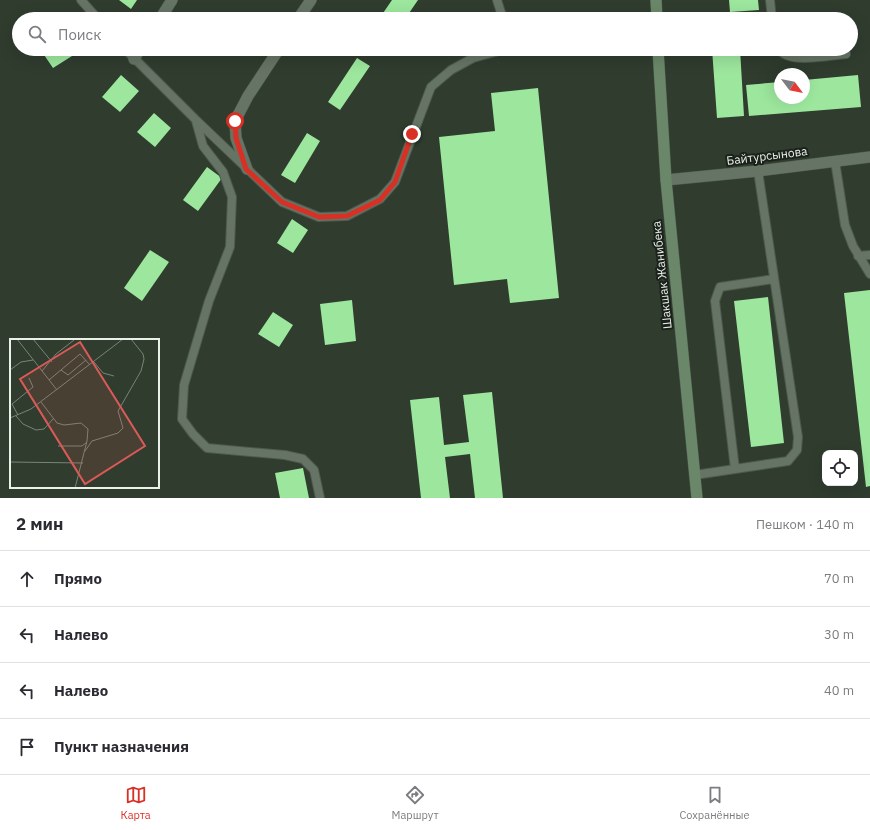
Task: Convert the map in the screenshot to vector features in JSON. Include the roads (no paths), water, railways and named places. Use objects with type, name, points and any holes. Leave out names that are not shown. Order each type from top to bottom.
[{"type":"main road","points":[[656,0],[657,12]]},
{"type":"main road","name":"Шакшак Жанибека","points":[[658,56],[666,180],[697,498]]},
{"type":"street","points":[[164,12],[172,0]]},
{"type":"street","points":[[303,12],[311,0]]},
{"type":"street","points":[[246,169],[236,138],[235,121],[248,96],[274,56]]},
{"type":"street","name":"Байтурсынова","points":[[666,180],[758,171],[870,157]]},
{"type":"lane","points":[[81,0],[92,12]]},
{"type":"lane","points":[[497,0],[501,12]]},
{"type":"lane","points":[[770,0],[771,12]]},
{"type":"lane","points":[[131,56],[246,169],[282,202],[319,217],[347,216],[380,200],[395,182],[431,87],[451,70],[473,58],[480,56]]},
{"type":"lane","points":[[787,56],[812,56]]},
{"type":"lane","points":[[196,120],[203,146],[224,172],[232,197],[230,247],[209,301],[184,385],[182,419],[193,434],[207,448],[285,455],[302,459],[314,470],[320,498]]},
{"type":"lane","points":[[834,161],[844,225],[858,256],[870,274]]},
{"type":"lane","points":[[695,475],[788,461],[797,450],[798,437],[758,171]]},
{"type":"lane","points":[[858,256],[870,254]]},
{"type":"lane","points":[[735,468],[715,301],[720,288],[774,279]]}]
